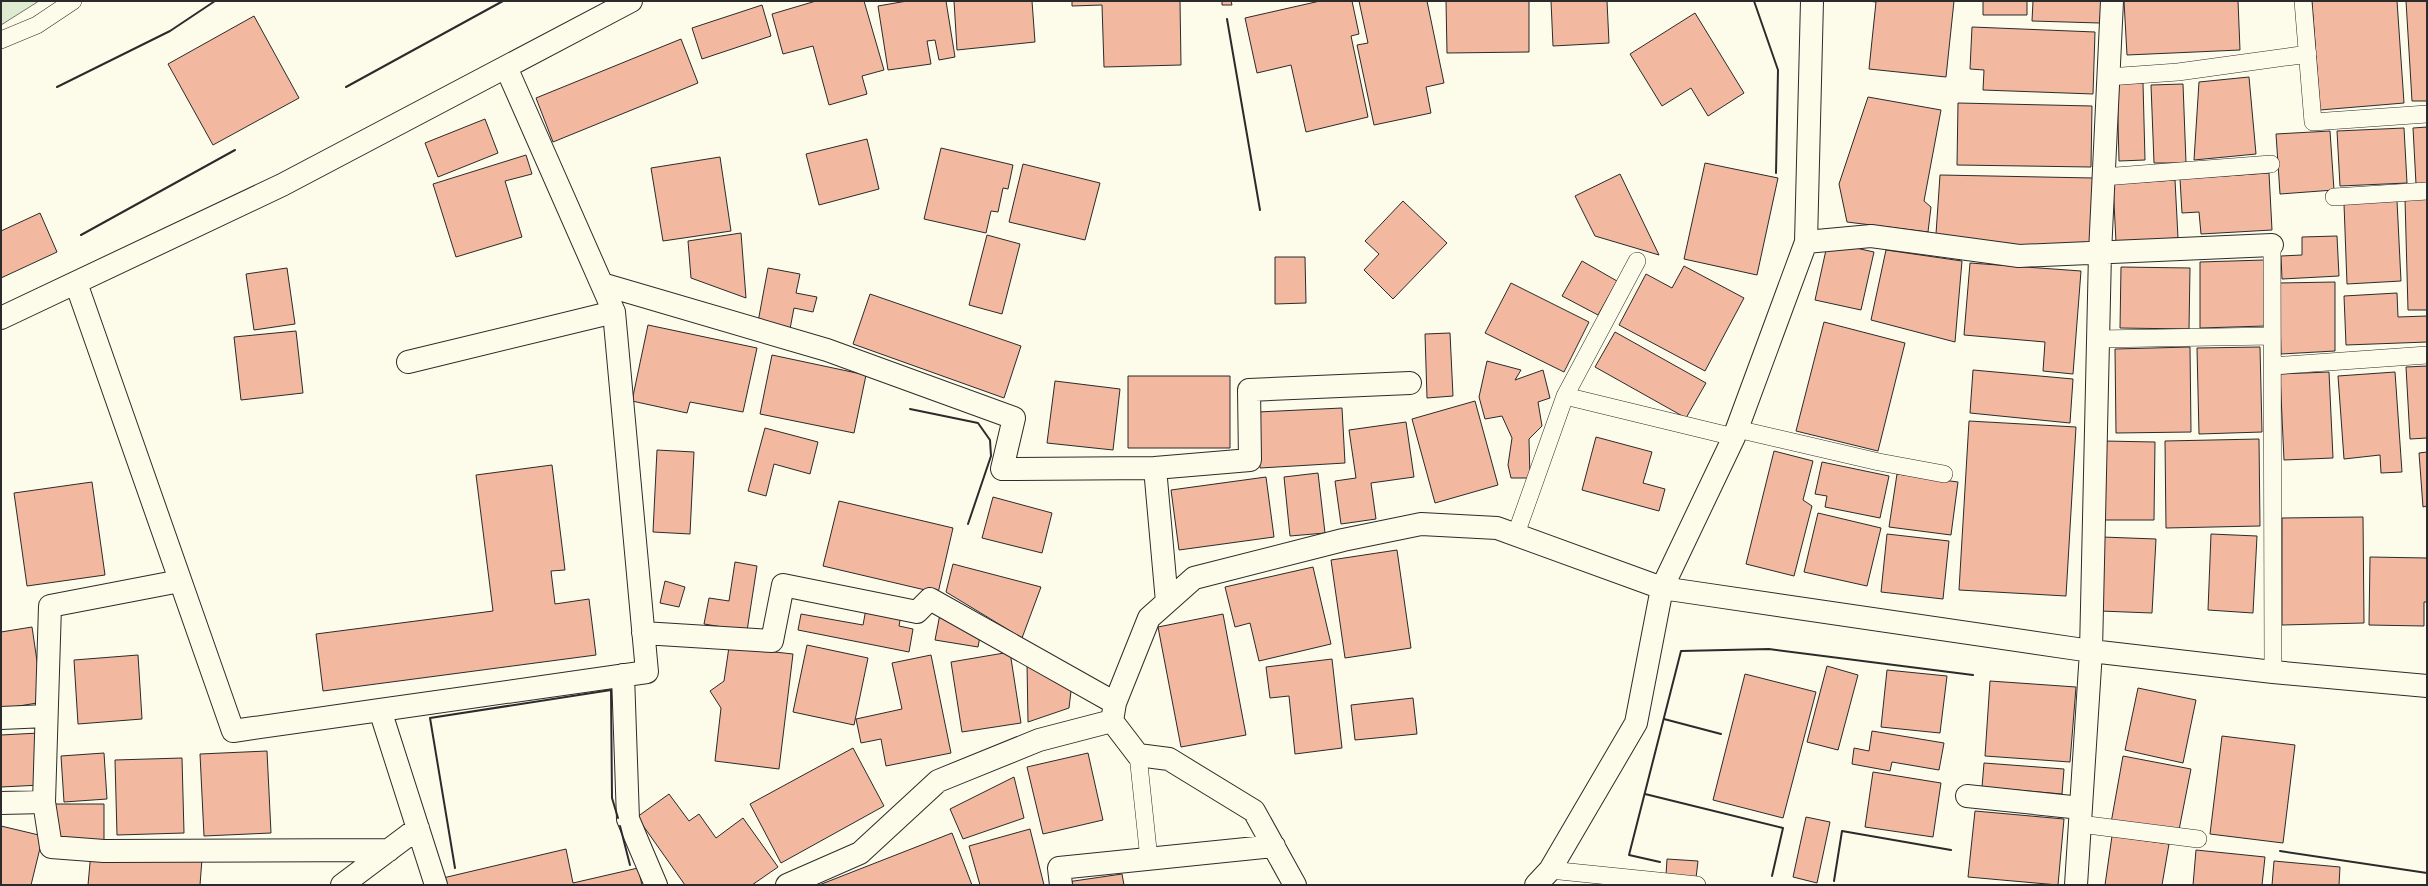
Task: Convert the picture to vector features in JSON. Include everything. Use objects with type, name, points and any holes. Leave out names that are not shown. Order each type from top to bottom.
[{"type":"street","points":[[1,318],[282,185],[631,1]]},
{"type":"street","points":[[1543,878],[1636,723],[1662,588],[1735,433],[1806,242],[1812,1]]},
{"type":"street","points":[[2076,885],[2091,651],[2100,254],[2112,1]]},
{"type":"street","points":[[76,283],[232,731],[647,672],[614,312],[506,67]]},
{"type":"street","points":[[1806,242],[1871,236],[2020,256],[2100,254],[2272,244]]},
{"type":"street","points":[[602,284],[827,350],[1014,418],[1002,469],[1155,468],[1250,460],[1249,390],[1410,383]]},
{"type":"street","points":[[408,362],[614,312]]},
{"type":"street","points":[[1155,468],[1167,602]]},
{"type":"street","points":[[787,885],[860,853],[938,781],[1113,712],[1149,618],[1194,578],[1343,540],[1421,524],[1497,528],[1662,588],[2091,651],[2273,672],[2427,686]]},
{"type":"street","points":[[180,581],[50,606],[44,802],[51,847],[104,851],[389,850]]},
{"type":"street","points":[[643,633],[772,641],[782,585],[917,612],[930,599],[1113,712],[1138,755],[1169,759],[1254,811],[1295,885]]},
{"type":"street","points":[[623,675],[628,818],[656,885]]},
{"type":"street","points":[[380,710],[436,885]]},
{"type":"street","points":[[1,718],[46,716]]},
{"type":"street","points":[[1967,796],[2081,816]]},
{"type":"street","points":[[1,803],[44,802]]},
{"type":"street","points":[[342,885],[418,828]]},
{"type":"street","points":[[1061,885],[1059,868],[1274,846]]},
{"type":"lane","points":[[1,40],[37,25],[73,1]]},
{"type":"lane","points":[[2303,1],[2313,122],[2427,114]]},
{"type":"lane","points":[[2108,77],[2178,72],[2308,54]]},
{"type":"lane","points":[[2103,177],[2271,164]]},
{"type":"lane","points":[[2334,197],[2427,191]]},
{"type":"lane","points":[[2272,244],[2273,672]]},
{"type":"lane","points":[[1516,534],[1565,396],[1638,261]]},
{"type":"lane","points":[[2098,339],[2272,336]]},
{"type":"lane","points":[[2272,366],[2427,354]]},
{"type":"lane","points":[[1565,396],[1735,433],[1944,474]]},
{"type":"lane","points":[[1138,755],[1150,859]]},
{"type":"lane","points":[[2081,816],[2198,839]]},
{"type":"lane","points":[[1543,878],[1696,885]]},
{"type":"green space","points":[[1,1],[39,1],[1,25]]},
{"type":"building","points":[[816,1],[864,1],[884,70],[862,76],[867,94],[829,105],[813,46],[783,54],[772,14]]},
{"type":"building","points":[[907,1],[946,1],[955,57],[939,60],[935,40],[927,41],[931,64],[888,70],[878,6]]},
{"type":"building","points":[[954,1],[1032,1],[1035,42],[957,50]]},
{"type":"building","points":[[1072,1],[1180,1],[1181,65],[1104,67],[1102,5],[1072,6]]},
{"type":"building","points":[[1222,1],[1231,1],[1232,5],[1222,5]]},
{"type":"building","points":[[1320,1],[1352,1],[1359,34],[1351,36],[1368,117],[1306,132],[1291,65],[1257,73],[1245,18]]},
{"type":"building","points":[[1359,1],[1427,1],[1444,83],[1426,87],[1431,113],[1374,125],[1357,45],[1368,43]]},
{"type":"building","points":[[1446,1],[1529,1],[1529,52],[1447,53]]},
{"type":"building","points":[[1551,1],[1607,1],[1609,43],[1553,46]]},
{"type":"building","points":[[1868,1],[1954,1],[1946,77],[1869,69],[1876,2]]},
{"type":"building","points":[[1983,1],[2027,1],[2027,15],[1983,15]]},
{"type":"building","points":[[2033,1],[2101,1],[2100,23],[2032,21]]},
{"type":"building","points":[[2124,1],[2238,1],[2240,50],[2127,55]]},
{"type":"building","points":[[2312,1],[2397,1],[2404,103],[2320,110]]},
{"type":"building","points":[[2406,1],[2427,1],[2427,101],[2412,101]]},
{"type":"building","points":[[762,5],[771,36],[702,59],[692,28]]},
{"type":"building","points":[[1695,13],[1744,93],[1708,116],[1691,88],[1662,106],[1630,54]]},
{"type":"building","points":[[254,16],[299,98],[213,145],[168,64]]},
{"type":"building","points":[[1972,27],[2095,32],[2093,94],[1983,90],[1984,70],[1970,69]]},
{"type":"building","points":[[681,39],[698,83],[553,142],[536,98]]},
{"type":"building","points":[[2249,77],[2256,154],[2194,160],[2199,82]]},
{"type":"building","points":[[2143,83],[2145,160],[2119,161],[2117,84]]},
{"type":"building","points":[[2183,84],[2186,163],[2154,163],[2151,85]]},
{"type":"building","points":[[1868,97],[1941,110],[1924,201],[1931,207],[1928,232],[1847,222],[1839,184]]},
{"type":"building","points":[[1958,103],[2092,106],[2091,167],[1957,165]]},
{"type":"building","points":[[485,119],[498,153],[438,177],[425,143]]},
{"type":"building","points":[[2427,127],[2427,183],[2416,184],[2413,128]]},
{"type":"building","points":[[2404,128],[2407,183],[2340,186],[2337,131]]},
{"type":"building","points":[[2330,131],[2334,190],[2280,194],[2276,134]]},
{"type":"building","points":[[867,139],[879,189],[819,205],[806,154]]},
{"type":"building","points":[[941,148],[1013,165],[1008,189],[1003,188],[998,212],[991,211],[986,233],[924,219]]},
{"type":"building","points":[[526,155],[532,174],[505,181],[522,237],[456,257],[433,184]]},
{"type":"building","points":[[720,157],[731,231],[663,241],[651,168]]},
{"type":"building","points":[[1705,163],[1778,178],[1757,275],[1684,259]]},
{"type":"building","points":[[1023,164],[1100,183],[1085,240],[1009,222]]},
{"type":"building","points":[[2269,173],[2272,230],[2201,234],[2199,212],[2182,213],[2180,179]]},
{"type":"building","points":[[1620,174],[1659,255],[1595,236],[1575,196]]},
{"type":"building","points":[[1940,175],[2093,178],[2091,242],[2013,246],[1936,234]]},
{"type":"building","points":[[2175,180],[2178,238],[2116,242],[2113,184]]},
{"type":"building","points":[[2427,198],[2427,310],[2408,310],[2405,199]]},
{"type":"building","points":[[1403,201],[1447,243],[1393,299],[1364,270],[1379,254],[1365,241]]},
{"type":"building","points":[[2397,201],[2401,281],[2347,284],[2344,204]]},
{"type":"building","points":[[40,213],[57,252],[1,278],[1,231]]},
{"type":"building","points":[[741,233],[746,298],[691,278],[688,241]]},
{"type":"building","points":[[987,235],[1020,244],[1002,314],[969,305]]},
{"type":"building","points":[[2337,236],[2339,276],[2282,279],[2281,256],[2302,255],[2302,237]]},
{"type":"building","points":[[1856,248],[1874,252],[1861,310],[1815,300],[1826,250]]},
{"type":"building","points":[[1886,250],[1962,261],[1955,342],[1871,320]]},
{"type":"building","points":[[1275,257],[1305,257],[1306,303],[1275,304]]},
{"type":"building","points":[[2264,260],[2265,326],[2200,328],[2200,262]]},
{"type":"building","points":[[1582,261],[1617,281],[1598,315],[1562,296]]},
{"type":"building","points":[[1970,263],[2081,271],[2073,374],[2043,371],[2045,342],[1964,335]]},
{"type":"building","points":[[1684,266],[1744,298],[1705,371],[1619,325],[1646,274],[1672,288]]},
{"type":"building","points":[[2121,267],[2190,268],[2189,329],[2120,328]]},
{"type":"building","points":[[287,268],[295,324],[254,330],[246,274]]},
{"type":"building","points":[[768,268],[800,274],[796,293],[817,297],[813,312],[794,308],[790,329],[758,322]]},
{"type":"building","points":[[2335,282],[2335,351],[2281,354],[2279,283]]},
{"type":"building","points":[[1511,283],[1589,322],[1564,372],[1485,333]]},
{"type":"building","points":[[2397,293],[2398,317],[2427,316],[2427,342],[2346,345],[2344,296]]},
{"type":"building","points":[[870,294],[1021,346],[1004,398],[853,344]]},
{"type":"building","points":[[1824,322],[1905,343],[1878,451],[1796,431]]},
{"type":"building","points":[[648,325],[757,348],[743,412],[690,402],[687,413],[632,401]]},
{"type":"building","points":[[296,331],[303,393],[241,400],[234,337]]},
{"type":"building","points":[[1615,332],[1706,383],[1686,418],[1595,367]]},
{"type":"building","points":[[1450,333],[1453,396],[1427,398],[1425,334]]},
{"type":"building","points":[[2190,347],[2191,432],[2116,433],[2115,349]]},
{"type":"building","points":[[2260,347],[2262,432],[2199,434],[2197,348]]},
{"type":"building","points":[[772,355],[866,375],[854,433],[760,414]]},
{"type":"building","points":[[1487,361],[1521,370],[1515,380],[1543,370],[1550,398],[1538,402],[1542,426],[1529,439],[1530,478],[1511,478],[1508,465],[1512,438],[1502,416],[1485,419],[1479,397]]},
{"type":"building","points":[[2427,366],[2427,438],[2410,439],[2406,367]]},
{"type":"building","points":[[1973,370],[2073,379],[2070,423],[1970,413]]},
{"type":"building","points":[[2329,372],[2333,458],[2284,460],[2280,374]]},
{"type":"building","points":[[2395,372],[2402,472],[2381,473],[2380,455],[2344,459],[2338,376]]},
{"type":"building","points":[[1128,376],[1230,376],[1230,448],[1128,448]]},
{"type":"building","points":[[1055,381],[1120,389],[1113,450],[1047,443]]},
{"type":"building","points":[[1475,401],[1498,485],[1435,503],[1412,419]]},
{"type":"building","points":[[1342,408],[1345,463],[1260,468],[1258,412]]},
{"type":"building","points":[[1969,421],[2076,427],[2066,596],[1959,590]]},
{"type":"building","points":[[1406,422],[1414,477],[1371,483],[1376,519],[1341,524],[1335,481],[1356,478],[1349,430]]},
{"type":"building","points":[[765,428],[818,442],[810,474],[774,464],[766,496],[748,491]]},
{"type":"building","points":[[1596,437],[1652,452],[1643,483],[1665,489],[1659,511],[1582,490]]},
{"type":"building","points":[[2259,439],[2260,526],[2166,528],[2165,441]]},
{"type":"building","points":[[2104,441],[2155,442],[2154,520],[2103,520]]},
{"type":"building","points":[[657,450],[694,452],[690,534],[653,532]]},
{"type":"building","points":[[1774,451],[1813,461],[1803,500],[1812,506],[1794,576],[1746,564]]},
{"type":"building","points":[[2427,452],[2427,506],[2423,507],[2419,453]]},
{"type":"building","points":[[1822,462],[1889,476],[1880,518],[1825,507],[1827,496],[1815,494]]},
{"type":"building","points":[[552,465],[565,570],[551,571],[555,604],[589,599],[596,655],[323,691],[316,634],[493,611],[476,475]]},
{"type":"building","points":[[1318,473],[1325,533],[1290,536],[1284,477]]},
{"type":"building","points":[[1897,474],[1958,482],[1951,535],[1889,527]]},
{"type":"building","points":[[1266,477],[1274,537],[1179,550],[1171,490]]},
{"type":"building","points":[[92,482],[105,575],[27,586],[14,493]]},
{"type":"building","points":[[993,497],[1052,513],[1042,553],[982,538]]},
{"type":"building","points":[[839,501],[953,528],[938,593],[823,566]]},
{"type":"building","points":[[1818,513],[1881,528],[1867,586],[1804,572]]},
{"type":"building","points":[[2363,517],[2364,623],[2282,625],[2282,518]]},
{"type":"building","points":[[1887,534],[1949,541],[1943,599],[1881,592]]},
{"type":"building","points":[[2211,534],[2257,536],[2253,613],[2208,610]]},
{"type":"building","points":[[2102,537],[2156,539],[2152,613],[2100,611]]},
{"type":"building","points":[[1397,550],[1411,648],[1345,658],[1331,560]]},
{"type":"building","points":[[2370,557],[2427,558],[2427,602],[2424,602],[2424,626],[2369,625]]},
{"type":"building","points":[[735,562],[757,566],[747,631],[704,624],[709,598],[729,601]]},
{"type":"building","points":[[953,564],[1041,587],[1022,638],[946,592]]},
{"type":"building","points":[[1313,567],[1331,644],[1259,661],[1250,623],[1235,627],[1225,587]]},
{"type":"building","points":[[665,581],[685,587],[679,607],[660,603]]},
{"type":"building","points":[[866,609],[901,615],[899,626],[913,629],[909,652],[798,630],[801,614],[863,625]]},
{"type":"building","points":[[940,614],[980,636],[978,647],[935,640]]},
{"type":"building","points":[[1223,614],[1246,735],[1181,747],[1158,627]]},
{"type":"building","points":[[32,627],[43,702],[1,709],[1,632]]},
{"type":"building","points":[[807,645],[868,658],[854,725],[793,712]]},
{"type":"building","points":[[729,647],[793,654],[779,769],[715,761],[721,708],[710,691],[724,681]]},
{"type":"building","points":[[1010,652],[1021,723],[962,732],[951,662]]},
{"type":"building","points":[[138,655],[142,719],[78,724],[74,660]]},
{"type":"building","points":[[931,655],[951,753],[886,766],[881,739],[861,743],[856,719],[902,709],[892,663]]},
{"type":"building","points":[[1332,659],[1342,748],[1295,754],[1289,696],[1270,698],[1266,667]]},
{"type":"building","points":[[1027,663],[1071,691],[1069,708],[1028,722]]},
{"type":"building","points":[[1827,666],[1858,675],[1838,750],[1807,742]]},
{"type":"building","points":[[1887,670],[1947,676],[1940,733],[1881,727]]},
{"type":"building","points":[[1745,674],[1816,692],[1783,818],[1713,800]]},
{"type":"building","points":[[1990,681],[2076,687],[2070,762],[1985,756]]},
{"type":"building","points":[[2138,688],[2196,700],[2183,763],[2125,750]]},
{"type":"building","points":[[1413,698],[1417,734],[1355,740],[1351,705]]},
{"type":"building","points":[[1872,731],[1944,743],[1939,770],[1892,762],[1890,771],[1852,764],[1854,748],[1869,751]]},
{"type":"building","points":[[39,733],[41,785],[1,787],[1,735]]},
{"type":"building","points":[[2222,736],[2295,745],[2283,843],[2210,834]]},
{"type":"building","points":[[853,748],[884,806],[781,863],[750,804]]},
{"type":"building","points":[[267,751],[271,833],[204,836],[200,754]]},
{"type":"building","points":[[104,753],[107,799],[64,802],[61,756]]},
{"type":"building","points":[[1088,753],[1103,820],[1043,834],[1027,767]]},
{"type":"building","points":[[2123,756],[2191,769],[2178,835],[2111,823]]},
{"type":"building","points":[[182,758],[184,833],[117,835],[115,760]]},
{"type":"building","points":[[1984,763],[2064,769],[2062,794],[1982,787]]},
{"type":"building","points":[[1873,772],[1941,783],[1933,837],[1865,827]]},
{"type":"building","points":[[1014,777],[1024,818],[963,839],[950,809]]},
{"type":"building","points":[[669,794],[689,821],[699,814],[716,838],[743,818],[778,867],[752,885],[685,885],[637,817]]},
{"type":"building","points":[[55,804],[104,804],[104,844],[55,844]]},
{"type":"building","points":[[1975,811],[2064,819],[2058,885],[1968,877]]},
{"type":"building","points":[[1806,817],[1830,822],[1817,883],[1793,877]]},
{"type":"building","points":[[1,826],[43,836],[31,885],[1,885]]},
{"type":"building","points":[[1030,829],[1044,885],[980,885],[969,846]]},
{"type":"building","points":[[952,833],[972,885],[819,885]]},
{"type":"building","points":[[2112,836],[2169,844],[2162,885],[2105,885]]},
{"type":"building","points":[[566,849],[573,883],[638,868],[642,885],[445,885],[443,878]]},
{"type":"building","points":[[2196,850],[2265,857],[2262,885],[2193,885]]},
{"type":"building","points":[[91,852],[202,859],[200,885],[88,885]]},
{"type":"building","points":[[1667,859],[1698,861],[1696,878],[1666,875]]},
{"type":"building","points":[[2274,861],[2340,867],[2339,885],[2272,885]]},
{"type":"building","points":[[1122,874],[1124,885],[1068,885],[1067,882]]},
{"type":"wall","points":[[57,87],[170,31],[215,1]]},
{"type":"wall","points":[[346,87],[503,1]]},
{"type":"wall","points":[[1754,1],[1778,70],[1776,173]]},
{"type":"wall","points":[[1227,19],[1260,210]]},
{"type":"wall","points":[[81,235],[235,150]]},
{"type":"wall","points":[[910,409],[978,423],[990,440],[991,456],[968,524]]},
{"type":"wall","points":[[1660,862],[1629,855],[1681,651],[1769,649],[1973,675]]},
{"type":"wall","points":[[455,868],[430,718],[611,690],[612,798],[618,818]]},
{"type":"wall","points":[[1664,719],[1721,734]]},
{"type":"wall","points":[[1645,794],[1783,828],[1772,876]]},
{"type":"wall","points":[[620,826],[630,865]]},
{"type":"wall","points":[[1834,881],[1842,831],[1951,850]]},
{"type":"wall","points":[[2280,851],[2427,873]]}]
